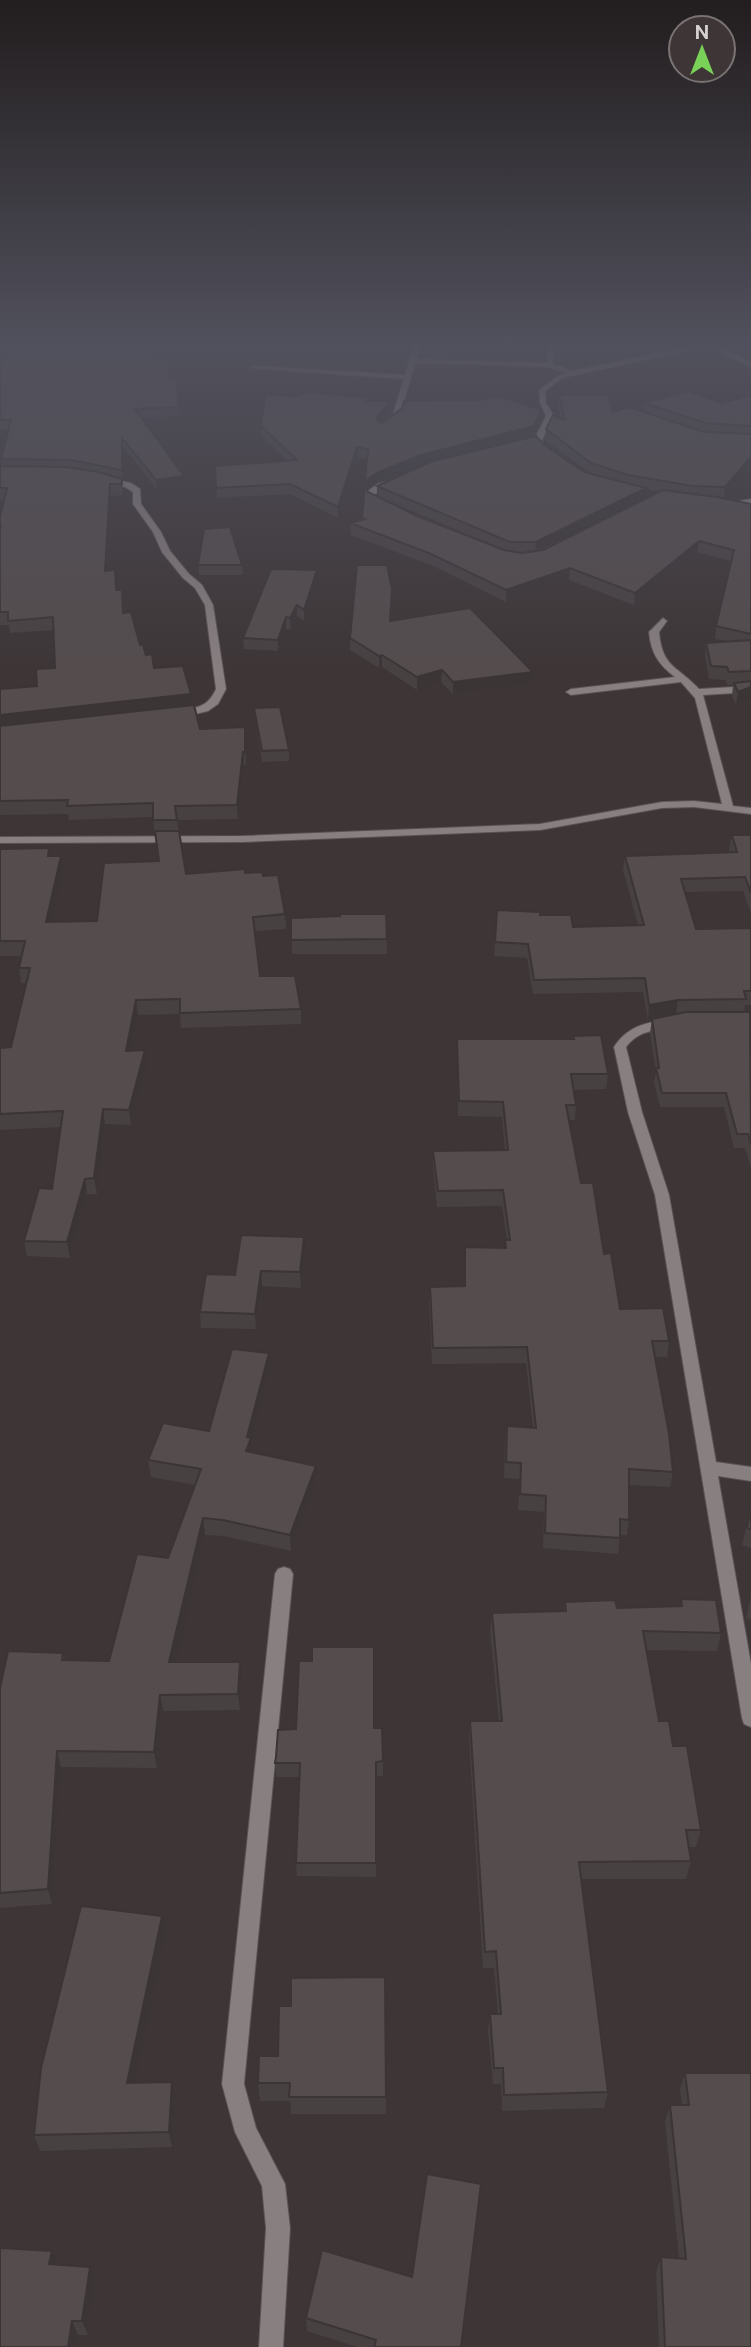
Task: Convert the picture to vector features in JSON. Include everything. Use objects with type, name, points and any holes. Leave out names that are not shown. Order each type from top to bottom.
[{"type":"street","points":[[552,455],[557,458]]},
{"type":"street","points":[[93,477],[128,485],[137,491],[137,504],[158,532],[166,552],[199,587],[209,605],[221,689],[215,702],[205,709],[164,716]]},
{"type":"street","points":[[397,511],[372,499],[370,495],[380,486],[405,478]]},
{"type":"street","points":[[712,503],[751,501]]},
{"type":"street","points":[[663,621],[654,632],[654,651],[697,692],[727,808]]},
{"type":"street","points":[[571,692],[681,679]]},
{"type":"street","points":[[697,692],[751,689]]},
{"type":"street","points":[[0,840],[242,839],[540,827],[638,807],[694,804],[751,811]]},
{"type":"street","points":[[689,1022],[641,1027],[624,1039],[620,1046],[635,1112],[662,1195],[751,1718]]},
{"type":"street","points":[[708,1468],[751,1474]]},
{"type":"street","points":[[271,2347],[278,2228],[273,2184],[246,2132],[233,2084],[284,1574]]},
{"type":"building","points":[[2,455],[122,455],[122,470],[71,460],[1,459]]},
{"type":"building","points":[[135,455],[168,455],[184,476],[156,480]]},
{"type":"building","points":[[291,455],[355,455],[338,507],[290,484],[216,488],[215,466],[297,460]]},
{"type":"building","points":[[367,455],[423,455],[379,472],[365,481]]},
{"type":"building","points":[[460,455],[558,455],[584,472],[646,488],[536,542],[510,542],[377,486],[430,462]]},
{"type":"building","points":[[580,455],[751,455],[725,487],[692,486],[628,475],[591,463]]},
{"type":"building","points":[[0,466],[66,467],[122,479],[122,484],[110,484],[105,571],[115,570],[116,590],[122,590],[123,613],[131,612],[140,645],[143,645],[146,655],[152,654],[154,668],[183,666],[191,694],[0,715],[0,689],[37,686],[36,669],[55,668],[53,617],[8,621],[8,612],[0,612],[0,517],[7,488],[0,488]]},
{"type":"building","points":[[365,486],[368,492],[417,516],[504,550],[522,553],[543,550],[663,490],[751,504],[751,634],[716,626],[734,550],[699,541],[635,593],[570,568],[506,590],[431,554],[350,523],[365,519],[362,518]]},
{"type":"building","points":[[230,527],[242,565],[198,565],[204,529]]},
{"type":"building","points":[[357,565],[387,565],[392,589],[390,621],[470,608],[533,672],[453,682],[442,670],[417,677],[382,655],[379,656],[350,638]]},
{"type":"building","points":[[271,569],[317,570],[304,610],[297,605],[290,618],[286,617],[278,640],[243,638]]},
{"type":"building","points":[[751,640],[751,671],[729,672],[727,667],[711,666],[706,643]]},
{"type":"building","points":[[751,681],[751,687],[738,692],[734,683]]},
{"type":"building","points":[[194,705],[200,729],[245,727],[245,752],[237,805],[175,806],[177,820],[153,820],[153,803],[67,806],[68,800],[0,801],[0,726]]},
{"type":"building","points":[[280,707],[289,750],[262,751],[254,708]]},
{"type":"building","points":[[155,831],[179,831],[186,874],[245,869],[245,873],[278,875],[285,914],[253,917],[260,976],[295,976],[301,1009],[180,1013],[180,999],[136,1000],[126,1051],[145,1050],[129,1110],[103,1109],[94,1178],[85,1179],[67,1242],[24,1241],[39,1188],[52,1189],[63,1111],[0,1114],[0,1048],[11,1047],[30,968],[19,968],[25,941],[0,941],[0,849],[49,848],[48,856],[61,856],[46,922],[97,921],[104,863],[159,861]]},
{"type":"building","points":[[732,835],[751,835],[751,893],[745,877],[681,879],[696,929],[751,928],[751,991],[744,991],[746,999],[678,1000],[649,1005],[645,978],[534,980],[528,944],[495,942],[497,910],[571,915],[573,927],[644,925],[625,856],[737,852]]},
{"type":"building","points":[[386,914],[387,939],[291,940],[291,918]]},
{"type":"building","points":[[686,1012],[750,1012],[751,1144],[748,1134],[737,1134],[726,1093],[662,1093],[656,1068],[659,1068],[652,1019]]},
{"type":"building","points":[[601,1035],[608,1074],[571,1074],[576,1105],[566,1105],[581,1183],[593,1183],[604,1254],[611,1253],[620,1309],[663,1308],[669,1341],[652,1341],[673,1472],[629,1469],[629,1520],[620,1519],[620,1538],[545,1533],[546,1496],[520,1494],[521,1463],[506,1462],[507,1426],[536,1428],[527,1347],[433,1348],[430,1287],[465,1286],[465,1247],[506,1248],[505,1240],[510,1240],[503,1190],[438,1191],[433,1151],[508,1150],[503,1102],[459,1101],[457,1039],[574,1039],[573,1036]]},
{"type":"building","points":[[241,1235],[304,1237],[300,1272],[261,1271],[255,1314],[200,1312],[206,1274],[235,1275]]},
{"type":"building","points":[[232,1349],[269,1353],[247,1437],[251,1438],[246,1451],[316,1466],[290,1535],[203,1518],[169,1662],[240,1662],[238,1694],[160,1695],[154,1752],[57,1751],[48,1889],[0,1893],[0,1688],[8,1651],[63,1653],[62,1660],[109,1661],[137,1554],[168,1558],[201,1469],[148,1460],[163,1423],[209,1431]]},
{"type":"building","points":[[751,1509],[751,1529],[747,1528]]},
{"type":"building","points":[[681,1599],[716,1600],[721,1633],[643,1631],[659,1721],[669,1721],[673,1746],[687,1746],[701,1830],[686,1830],[691,1861],[579,1862],[608,2092],[504,2095],[503,2068],[494,2068],[490,2014],[501,2014],[496,1951],[485,1952],[470,1721],[502,1721],[492,1613],[566,1611],[565,1602],[615,1600],[617,1608],[682,1606]]},
{"type":"building","points":[[312,1647],[374,1647],[374,1728],[382,1728],[383,1761],[376,1762],[376,1863],[296,1863],[300,1763],[275,1763],[278,1730],[296,1729],[299,1661],[312,1661]]},
{"type":"building","points":[[81,1906],[162,1916],[127,2083],[172,2082],[169,2132],[34,2135],[41,2068]]},
{"type":"building","points":[[385,1977],[386,2097],[289,2097],[290,2083],[258,2083],[259,2056],[278,2056],[279,2006],[291,2006],[291,1978]]},
{"type":"building","points":[[685,2073],[751,2073],[751,2347],[665,2347],[661,2257],[686,2259],[670,2105],[689,2105]]},
{"type":"building","points":[[427,2174],[481,2184],[461,2347],[374,2347],[376,2340],[306,2318],[322,2250],[412,2277]]},
{"type":"building","points":[[0,2248],[52,2251],[49,2264],[90,2267],[82,2321],[72,2321],[68,2347],[0,2347]]}]
